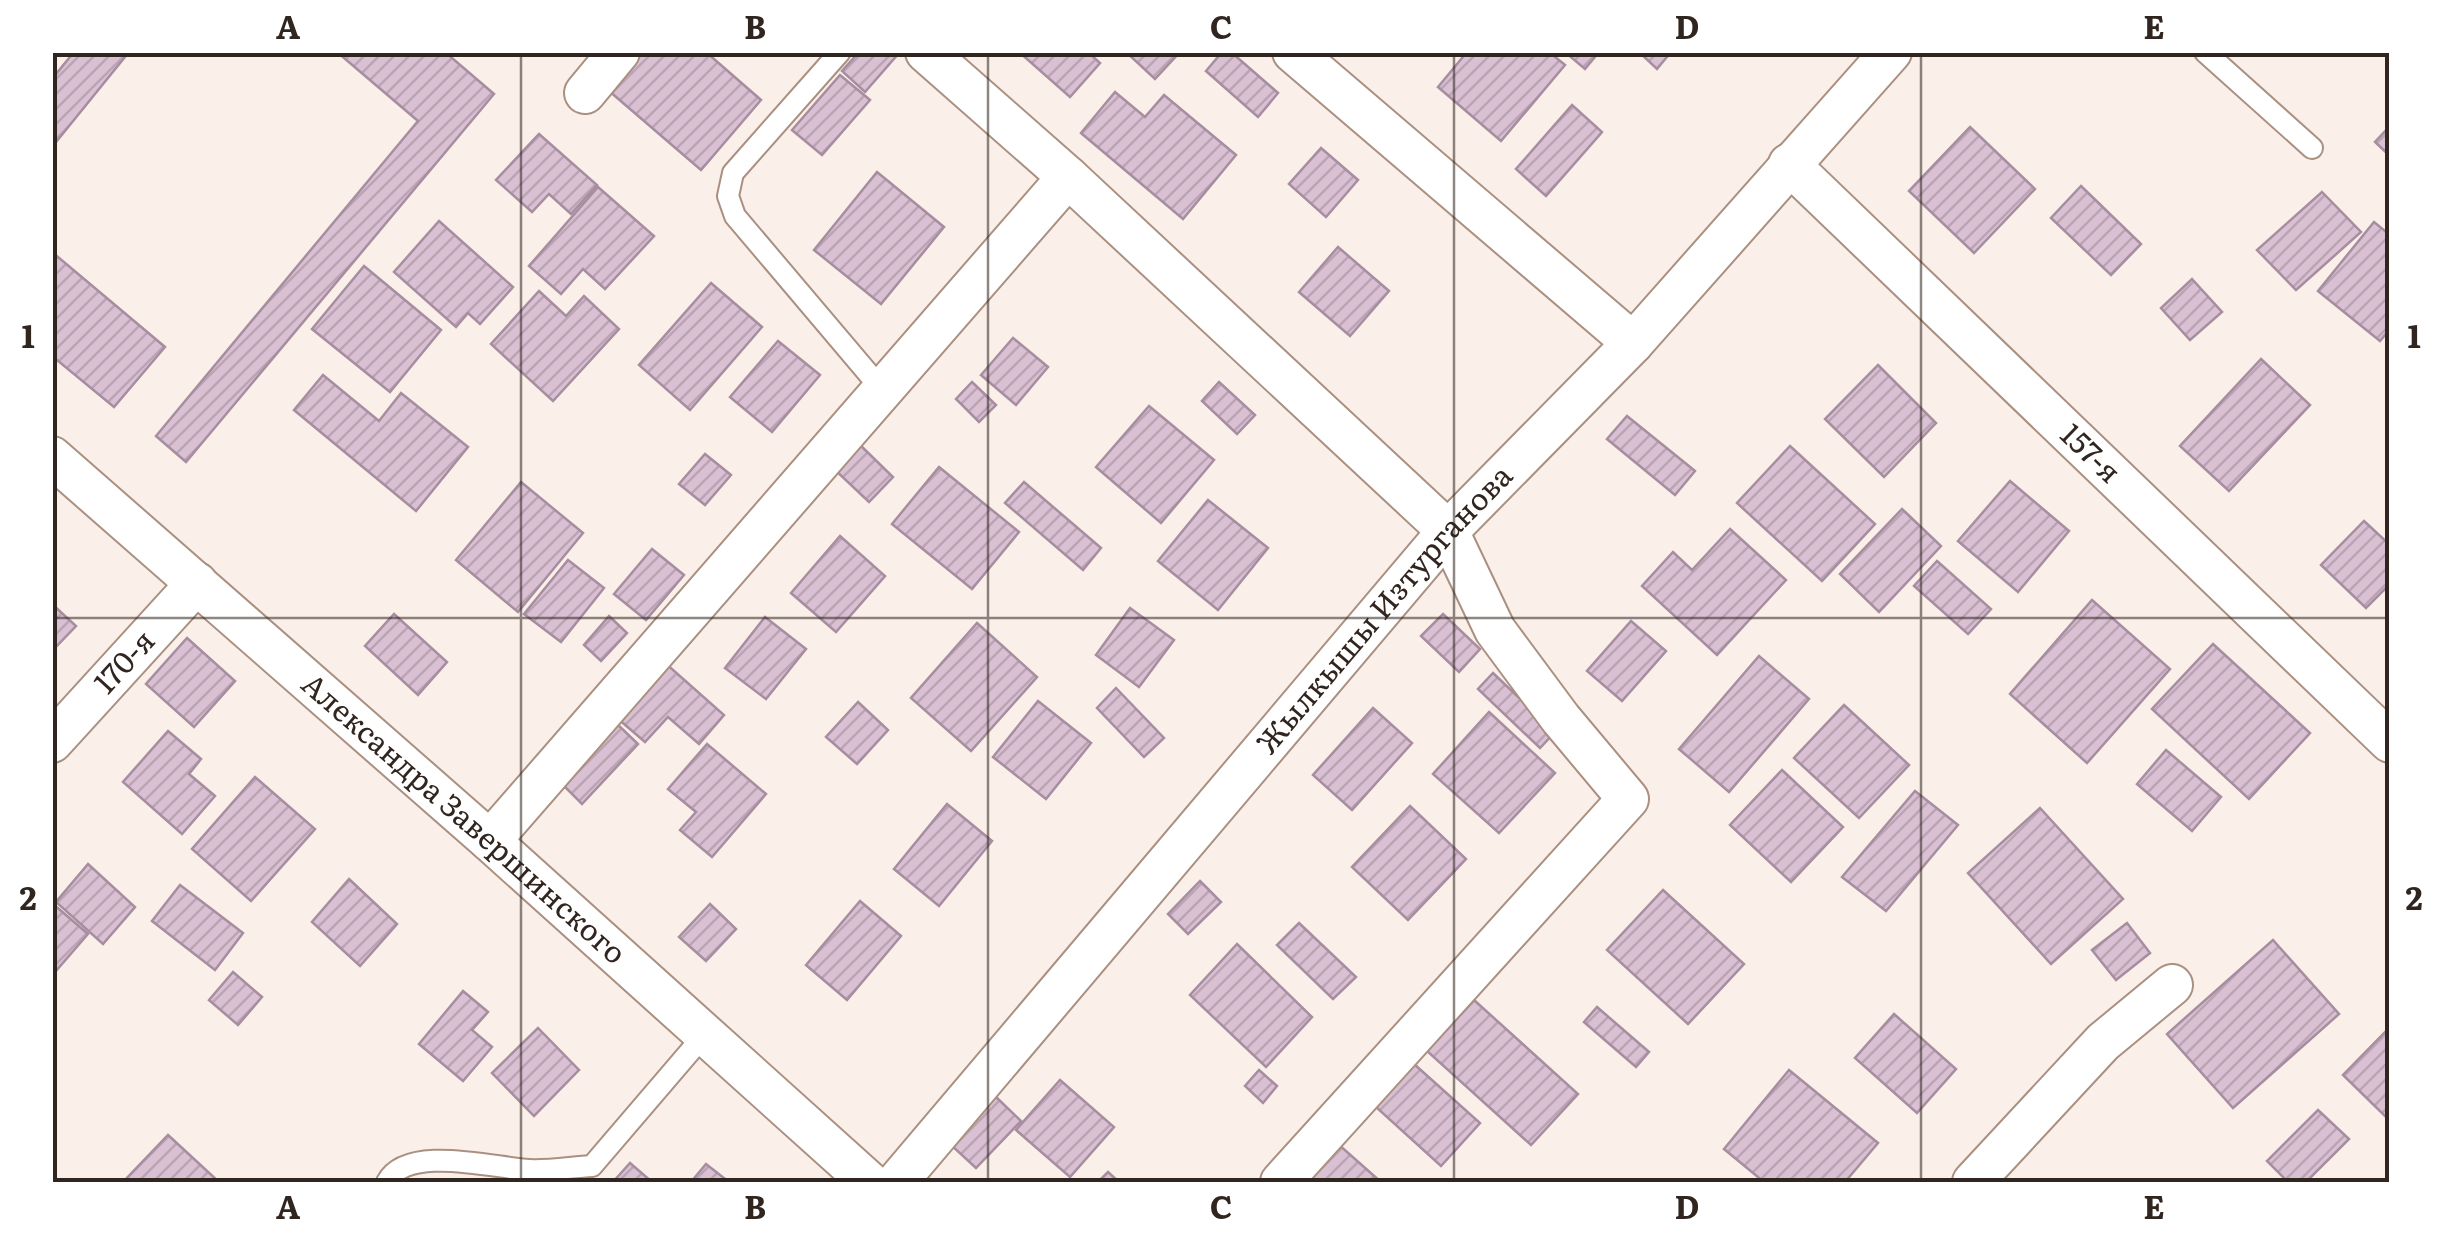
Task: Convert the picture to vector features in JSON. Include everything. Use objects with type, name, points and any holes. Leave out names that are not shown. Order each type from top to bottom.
[{"type":"street","points":[[585,94],[619,52]]},
{"type":"street","points":[[926,52],[1068,178],[1448,531],[1495,630],[1561,719],[1628,799],[1281,1182]]},
{"type":"street","points":[[1293,52],[1633,344]]},
{"type":"street","name":"Жылкышы Изтурганова","points":[[896,1182],[1448,531],[1633,344],[1891,52]]},
{"type":"street","name":"157-я","points":[[1789,164],[2383,724]]},
{"type":"street","points":[[490,841],[1068,178]]},
{"type":"street","name":"Александра Завершинского","points":[[52,456],[490,841],[869,1182]]},
{"type":"street","name":"170-я","points":[[52,742],[198,583]]},
{"type":"street","points":[[1972,1182],[2103,1042],[2172,985]]},
{"type":"lane","points":[[840,52],[733,173],[728,196],[735,216],[884,392]]},
{"type":"lane","points":[[2205,52],[2312,148]]},
{"type":"lane","points":[[387,1182],[391,1175],[418,1161],[532,1170],[592,1166],[705,1034]]},
{"type":"building","points":[[74,52],[129,52],[52,147],[52,79]]},
{"type":"building","points":[[337,52],[445,52],[494,94],[186,462],[156,436],[418,121]]},
{"type":"building","points":[[628,52],[706,52],[761,100],[701,170],[601,84]]},
{"type":"building","points":[[859,52],[899,53],[865,92],[842,71]]},
{"type":"building","points":[[1019,52],[1088,52],[1100,63],[1070,97]]},
{"type":"building","points":[[1126,52],[1180,52],[1155,79]]},
{"type":"building","points":[[1222,52],[1231,52],[1278,93],[1258,117],[1206,71]]},
{"type":"building","points":[[1467,52],[1549,52],[1565,65],[1501,141],[1438,87]]},
{"type":"building","points":[[1565,52],[1599,52],[1585,69]]},
{"type":"building","points":[[1639,52],[1671,52],[1657,69]]},
{"type":"building","points":[[840,75],[870,100],[822,155],[792,130]]},
{"type":"building","points":[[1115,92],[1145,117],[1164,95],[1236,155],[1183,219],[1081,133]]},
{"type":"building","points":[[1572,105],[1602,132],[1546,196],[1516,169]]},
{"type":"building","points":[[2390,126],[2390,156],[2375,142]]},
{"type":"building","points":[[1970,127],[2035,189],[1974,253],[1909,191]]},
{"type":"building","points":[[539,134],[597,185],[571,214],[549,194],[532,212],[496,180]]},
{"type":"building","points":[[1321,148],[1358,180],[1326,217],[1289,184]]},
{"type":"building","points":[[877,172],[944,227],[881,304],[814,250]]},
{"type":"building","points":[[2081,186],[2141,244],[2111,275],[2051,218]]},
{"type":"building","points":[[598,187],[654,236],[605,289],[583,269],[561,294],[529,266]]},
{"type":"building","points":[[2322,192],[2361,232],[2296,290],[2257,250]]},
{"type":"building","points":[[439,221],[513,287],[480,324],[468,313],[456,327],[394,272]]},
{"type":"building","points":[[2374,222],[2390,235],[2390,329],[2380,341],[2318,291]]},
{"type":"building","points":[[1338,247],[1389,291],[1350,336],[1299,292]]},
{"type":"building","points":[[52,252],[165,347],[114,407],[52,356]]},
{"type":"building","points":[[364,266],[441,330],[390,392],[312,329]]},
{"type":"building","points":[[2192,279],[2222,312],[2190,340],[2161,308]]},
{"type":"building","points":[[711,283],[762,327],[690,410],[639,365]]},
{"type":"building","points":[[539,291],[566,316],[584,296],[619,329],[553,401],[491,344]]},
{"type":"building","points":[[1013,338],[1048,367],[1016,405],[981,375]]},
{"type":"building","points":[[778,341],[820,375],[772,432],[730,397]]},
{"type":"building","points":[[2261,359],[2310,405],[2229,491],[2180,446]]},
{"type":"building","points":[[1878,365],[1936,423],[1884,477],[1825,419]]},
{"type":"building","points":[[323,375],[379,421],[401,393],[468,447],[416,511],[294,410]]},
{"type":"building","points":[[972,382],[996,405],[979,422],[956,399]]},
{"type":"building","points":[[1219,382],[1255,415],[1237,434],[1202,401]]},
{"type":"building","points":[[1149,406],[1214,460],[1161,523],[1096,467]]},
{"type":"building","points":[[1627,416],[1695,471],[1675,495],[1607,439]]},
{"type":"building","points":[[858,443],[893,477],[869,502],[834,469]]},
{"type":"building","points":[[1790,446],[1875,524],[1822,581],[1737,503]]},
{"type":"building","points":[[705,454],[731,475],[705,505],[679,484]]},
{"type":"building","points":[[939,467],[1019,532],[972,589],[892,524]]},
{"type":"building","points":[[2010,481],[2069,531],[2018,592],[1958,541]]},
{"type":"building","points":[[521,482],[583,533],[518,612],[456,560]]},
{"type":"building","points":[[1024,482],[1101,548],[1083,570],[1005,503]]},
{"type":"building","points":[[1208,500],[1268,548],[1218,610],[1158,561]]},
{"type":"building","points":[[1902,509],[1941,546],[1879,612],[1840,574]]},
{"type":"building","points":[[2364,521],[2390,545],[2390,584],[2366,608],[2321,565]]},
{"type":"building","points":[[1730,529],[1786,580],[1717,655],[1642,586],[1673,552],[1692,570]]},
{"type":"building","points":[[840,536],[885,576],[836,632],[791,593]]},
{"type":"building","points":[[652,549],[684,575],[646,620],[614,594]]},
{"type":"building","points":[[568,560],[604,588],[561,642],[524,614]]},
{"type":"building","points":[[1937,561],[1991,609],[1968,634],[1914,586]]},
{"type":"building","points":[[2092,600],[2170,669],[2087,763],[2010,694]]},
{"type":"building","points":[[52,604],[76,626],[52,651]]},
{"type":"building","points":[[1130,608],[1174,640],[1139,687],[1096,655]]},
{"type":"building","points":[[394,614],[447,662],[418,695],[365,646]]},
{"type":"building","points":[[1443,614],[1480,649],[1459,672],[1421,636]]},
{"type":"building","points":[[609,616],[627,633],[601,661],[584,645]]},
{"type":"building","points":[[765,617],[806,649],[766,699],[725,668]]},
{"type":"building","points":[[1631,621],[1666,651],[1622,701],[1587,671]]},
{"type":"building","points":[[977,623],[1037,677],[971,751],[911,698]]},
{"type":"building","points":[[187,638],[235,681],[194,727],[146,684]]},
{"type":"building","points":[[2213,644],[2310,733],[2249,799],[2152,709]]},
{"type":"building","points":[[1759,656],[1809,699],[1729,792],[1679,749]]},
{"type":"building","points":[[664,662],[724,715],[699,744],[668,717],[645,742],[616,717]]},
{"type":"building","points":[[1493,673],[1555,732],[1540,748],[1478,689]]},
{"type":"building","points":[[1116,688],[1164,738],[1144,757],[1097,708]]},
{"type":"building","points":[[1038,701],[1091,743],[1046,799],[993,757]]},
{"type":"building","points":[[858,702],[888,730],[857,764],[826,737]]},
{"type":"building","points":[[1844,705],[1909,765],[1859,818],[1794,758]]},
{"type":"building","points":[[1373,708],[1412,743],[1352,810],[1313,775]]},
{"type":"building","points":[[1489,712],[1555,773],[1499,833],[1433,774]]},
{"type":"building","points":[[616,723],[638,744],[582,804],[561,783]]},
{"type":"building","points":[[168,731],[201,759],[189,774],[215,796],[182,834],[123,782]]},
{"type":"building","points":[[707,744],[766,794],[712,857],[680,830],[696,812],[668,789]]},
{"type":"building","points":[[2166,750],[2221,797],[2192,831],[2137,784]]},
{"type":"building","points":[[1782,770],[1843,827],[1791,882],[1730,825]]},
{"type":"building","points":[[255,777],[315,829],[251,901],[192,849]]},
{"type":"building","points":[[1915,791],[1958,825],[1886,911],[1842,877]]},
{"type":"building","points":[[947,804],[992,841],[939,906],[894,869]]},
{"type":"building","points":[[1410,806],[1466,859],[1408,920],[1352,867]]},
{"type":"building","points":[[2040,808],[2123,899],[2051,964],[1968,873]]},
{"type":"building","points":[[88,864],[135,907],[103,944],[56,902]]},
{"type":"building","points":[[349,879],[397,924],[360,966],[312,922]]},
{"type":"building","points":[[1200,881],[1221,902],[1188,934],[1168,914]]},
{"type":"building","points":[[180,885],[243,933],[215,970],[152,921]]},
{"type":"building","points":[[1663,890],[1744,964],[1688,1024],[1607,950]]},
{"type":"building","points":[[860,901],[901,936],[847,1000],[806,965]]},
{"type":"building","points":[[52,903],[88,934],[55,972],[52,970]]},
{"type":"building","points":[[710,904],[736,929],[706,961],[679,937]]},
{"type":"building","points":[[1299,923],[1356,977],[1333,999],[1277,945]]},
{"type":"building","points":[[2127,923],[2150,953],[2116,980],[2092,950]]},
{"type":"building","points":[[2273,940],[2339,1014],[2233,1108],[2167,1034]]},
{"type":"building","points":[[1237,944],[1312,1017],[1266,1067],[1190,995]]},
{"type":"building","points":[[233,972],[262,997],[238,1025],[209,1000]]},
{"type":"building","points":[[463,991],[488,1012],[472,1030],[492,1047],[463,1081],[419,1044]]},
{"type":"building","points":[[1474,1000],[1578,1094],[1531,1145],[1427,1051]]},
{"type":"building","points":[[1597,1007],[1649,1052],[1636,1067],[1584,1022]]},
{"type":"building","points":[[1894,1014],[1956,1069],[1917,1113],[1855,1058]]},
{"type":"building","points":[[2390,1027],[2390,1113],[2386,1117],[2343,1075]]},
{"type":"building","points":[[538,1028],[579,1070],[534,1116],[492,1073]]},
{"type":"building","points":[[1404,1055],[1480,1123],[1441,1166],[1366,1098]]},
{"type":"building","points":[[1259,1070],[1277,1086],[1263,1103],[1245,1086]]},
{"type":"building","points":[[1789,1070],[1878,1143],[1845,1182],[1764,1182],[1724,1149]]},
{"type":"building","points":[[1060,1080],[1114,1127],[1070,1177],[1016,1130]]},
{"type":"building","points":[[996,1097],[1021,1121],[976,1168],[951,1145]]},
{"type":"building","points":[[2318,1110],[2349,1139],[2306,1182],[2288,1182],[2267,1161]]},
{"type":"building","points":[[168,1135],[219,1182],[123,1182]]},
{"type":"building","points":[[1338,1144],[1381,1182],[1303,1182]]},
{"type":"building","points":[[630,1163],[652,1182],[613,1182]]},
{"type":"building","points":[[706,1164],[729,1182],[691,1182]]},
{"type":"building","points":[[1108,1172],[1119,1182],[1098,1182]]}]
